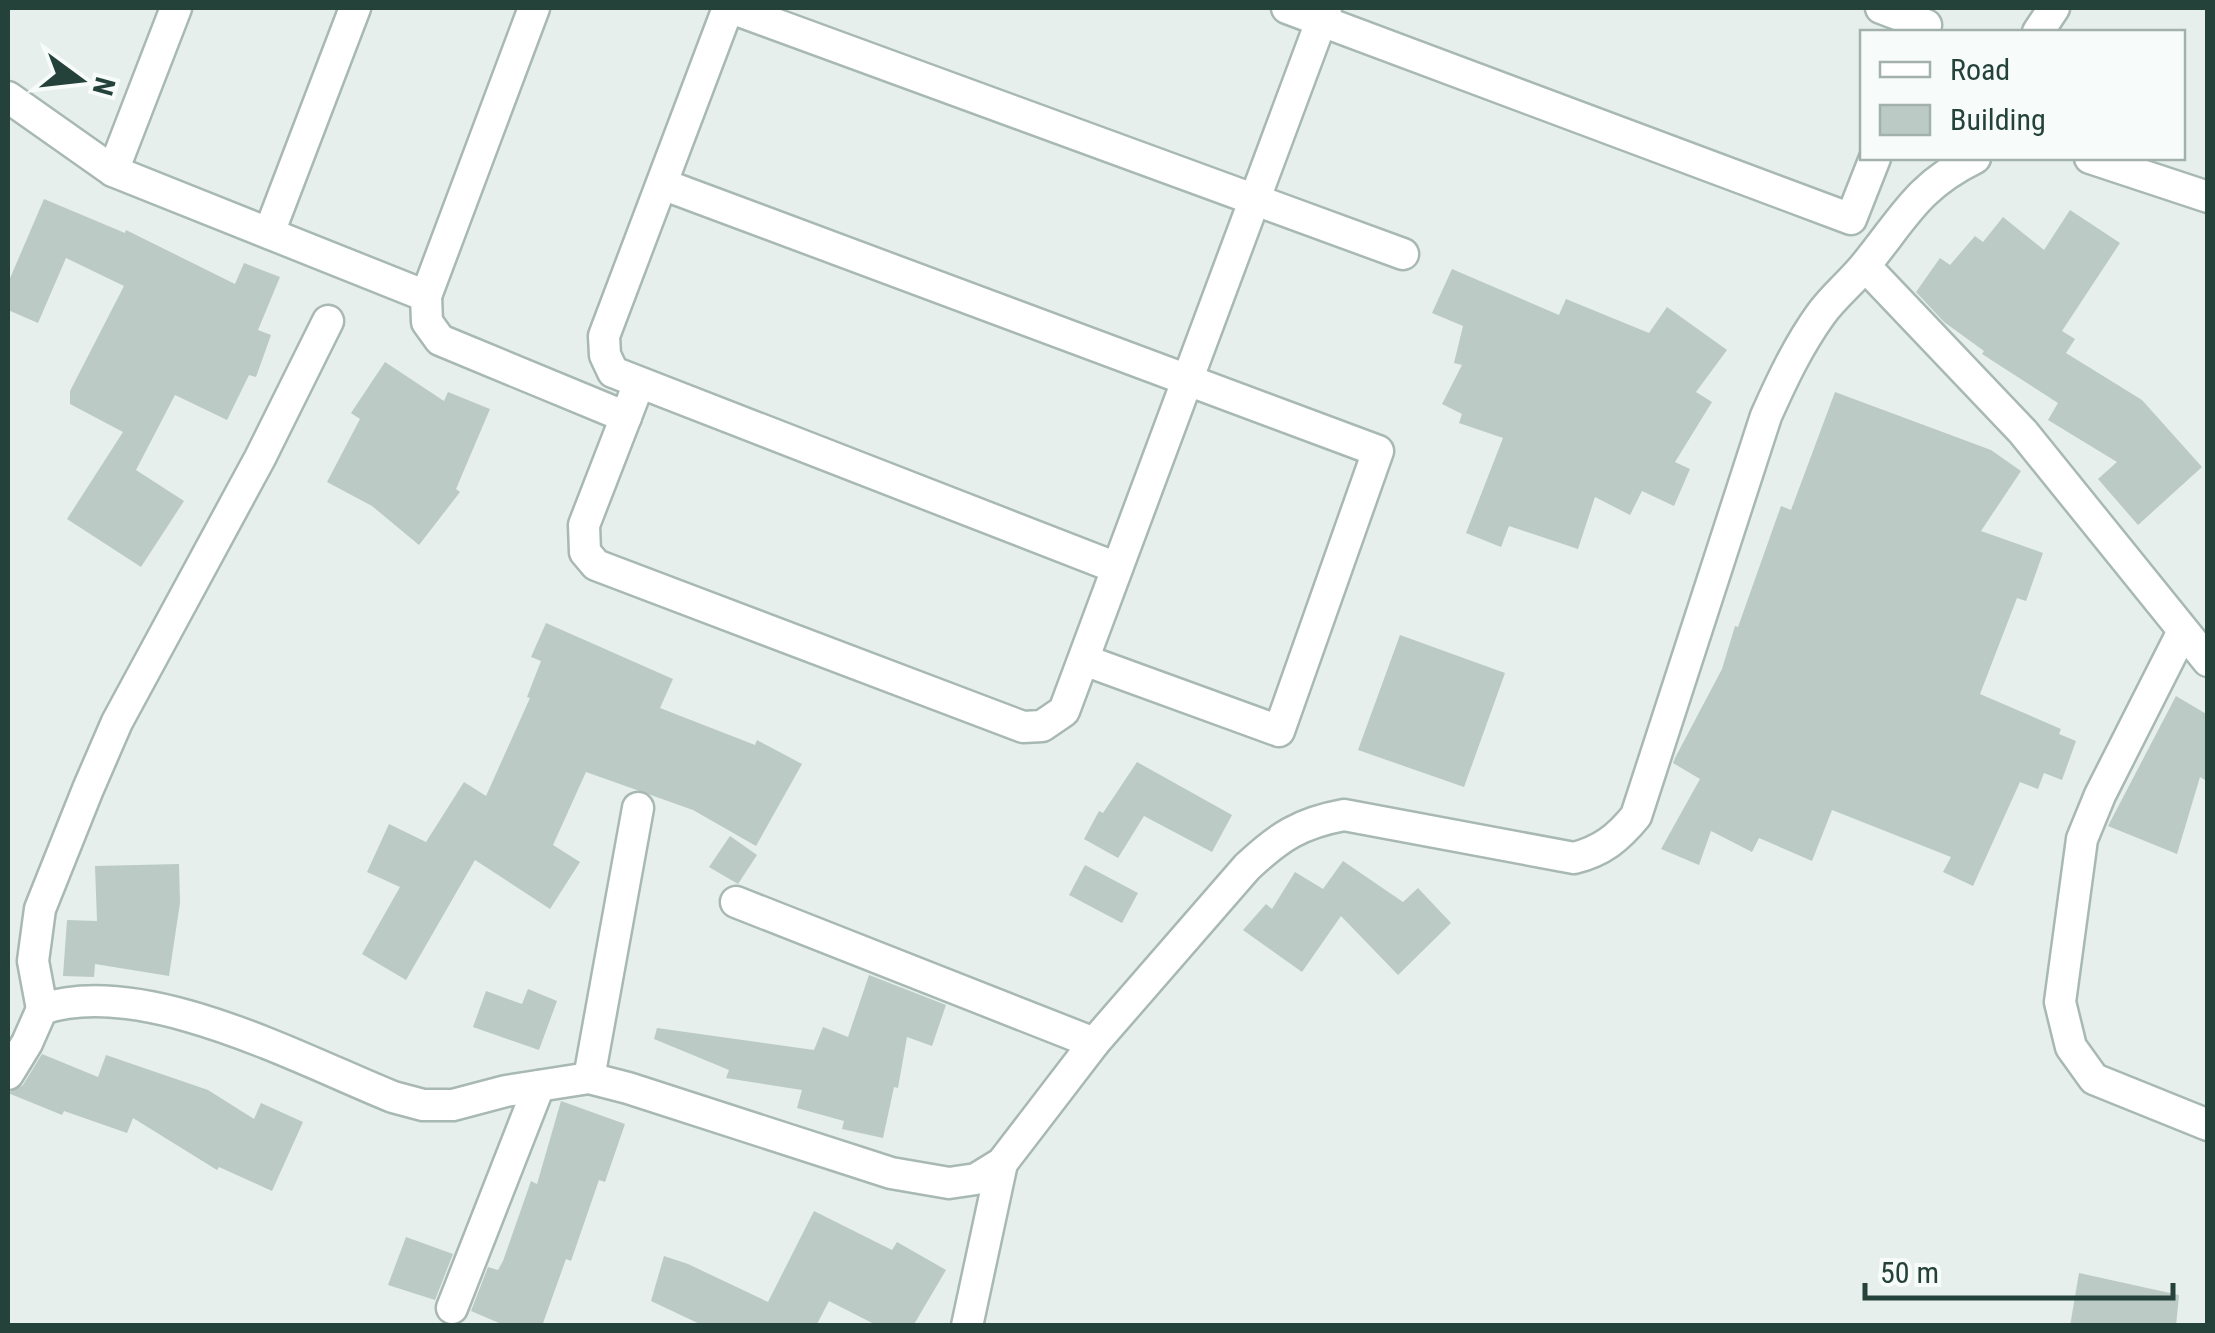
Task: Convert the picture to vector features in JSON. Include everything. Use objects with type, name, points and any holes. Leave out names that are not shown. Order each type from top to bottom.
[{"type":"street","points":[[113,172],[176,8]]},
{"type":"street","points":[[269,233],[355,8]]},
{"type":"street","points":[[534,8],[426,296],[427,322],[440,340],[626,417]]},
{"type":"street","points":[[1118,568],[613,372],[605,355],[604,336],[729,8],[1403,254]]},
{"type":"street","points":[[1288,8],[1324,14],[1852,219],[1874,160]]},
{"type":"street","points":[[1881,8],[1928,22]]},
{"type":"street","points":[[2039,30],[2054,8]]},
{"type":"street","points":[[639,383],[584,524],[585,552],[596,564],[1023,727],[1042,726],[1064,711],[1324,14]]},
{"type":"street","points":[[8,97],[113,172],[426,296]]},
{"type":"street","points":[[2096,160],[2208,198]]},
{"type":"street","points":[[42,1009],[63,1002],[95,1000],[179,1012],[393,1097],[424,1105],[453,1106],[506,1091],[589,1078],[848,1162],[925,1180],[976,1178],[1002,1163],[1094,1043],[1247,867],[1274,842],[1311,821],[1344,815],[1574,858],[1595,853],[1618,839],[1636,816],[1766,416],[1792,358],[1822,312],[1866,266],[1918,195],[1949,165]]},
{"type":"street","points":[[662,184],[1378,451],[1279,730],[1084,660]]},
{"type":"street","points":[[1866,266],[2022,432],[2182,633],[2208,660]]},
{"type":"street","points":[[8,1074],[42,1009],[33,960],[40,910],[88,789],[117,722],[260,458],[328,321]]},
{"type":"street","points":[[2182,633],[2082,838],[2060,1002],[2071,1047],[2094,1079],[2208,1125]]},
{"type":"street","points":[[589,1078],[638,808]]},
{"type":"street","points":[[736,902],[1094,1043]]},
{"type":"street","points":[[452,1308],[539,1086]]},
{"type":"street","points":[[967,1326],[1002,1163]]},
{"type":"building","points":[[44,199],[125,233],[126,230],[235,284],[244,263],[280,277],[258,330],[271,335],[256,377],[249,375],[227,420],[175,395],[136,470],[184,501],[141,567],[67,519],[123,432],[70,404],[70,391],[124,286],[66,258],[38,323],[8,310],[8,283]]},
{"type":"building","points":[[2070,210],[2120,243],[2062,331],[2075,339],[2066,353],[2142,400],[2202,467],[2138,525],[2098,479],[2117,462],[2048,420],[2058,403],[1982,354],[1984,351],[1944,322],[1916,292],[1940,258],[1950,265],[1975,236],[1983,242],[2003,217],[2044,250]]},
{"type":"building","points":[[1452,269],[1559,315],[1566,299],[1649,333],[1667,307],[1727,350],[1696,392],[1712,402],[1675,462],[1690,469],[1674,506],[1642,491],[1630,515],[1595,497],[1578,549],[1509,526],[1501,547],[1466,533],[1503,438],[1459,423],[1462,414],[1442,404],[1462,365],[1454,363],[1463,326],[1432,313]]},
{"type":"building","points":[[385,362],[444,401],[448,392],[490,409],[456,489],[460,492],[419,545],[372,506],[327,482],[360,419],[351,413]]},
{"type":"building","points":[[1835,392],[1991,450],[2021,471],[1981,531],[2043,553],[2026,601],[2017,598],[1980,694],[2061,729],[2059,734],[2076,741],[2062,780],[2044,773],[2038,789],[2020,782],[1973,886],[1943,872],[1951,857],[1832,810],[1812,861],[1759,838],[1752,852],[1711,831],[1699,865],[1661,849],[1700,779],[1673,763],[1722,669],[1781,506],[1791,510]]},
{"type":"building","points":[[546,623],[673,679],[660,708],[755,745],[757,740],[802,764],[756,846],[693,810],[586,772],[553,845],[580,862],[550,909],[475,860],[406,980],[362,954],[400,887],[367,872],[389,824],[426,842],[464,782],[486,796],[530,698],[527,697],[541,661],[531,657]]},
{"type":"building","points":[[1400,635],[1505,673],[1464,787],[1358,750]]},
{"type":"building","points":[[2176,696],[2208,715],[2208,782],[2200,777],[2177,854],[2108,826]]},
{"type":"building","points":[[1137,762],[1232,815],[1212,852],[1144,816],[1118,858],[1084,839],[1099,811],[1103,813]]},
{"type":"building","points":[[730,836],[757,855],[738,884],[709,867]]},
{"type":"building","points":[[1343,861],[1403,902],[1418,888],[1451,923],[1398,975],[1341,916],[1302,972],[1243,930],[1266,904],[1272,909],[1295,872],[1323,889]]},
{"type":"building","points":[[179,864],[180,903],[169,976],[95,964],[94,977],[63,976],[67,920],[97,921],[95,866]]},
{"type":"building","points":[[1085,865],[1138,893],[1122,923],[1069,895]]},
{"type":"building","points":[[869,975],[946,1005],[932,1046],[907,1037],[898,1088],[894,1087],[883,1138],[842,1129],[844,1121],[797,1108],[802,1090],[726,1078],[729,1070],[654,1039],[657,1028],[814,1050],[823,1027],[848,1037]]},
{"type":"building","points":[[528,989],[557,1001],[539,1050],[473,1027],[486,991],[522,1004]]},
{"type":"building","points":[[42,1054],[98,1077],[106,1055],[208,1090],[254,1119],[261,1103],[303,1122],[272,1191],[219,1167],[217,1170],[133,1118],[127,1133],[64,1111],[62,1115],[8,1093],[23,1085]]},
{"type":"building","points":[[561,1101],[625,1124],[605,1182],[599,1180],[571,1261],[566,1259],[542,1326],[506,1326],[471,1311],[488,1267],[498,1270],[503,1261],[531,1181],[537,1184]]},
{"type":"building","points":[[814,1211],[892,1250],[897,1242],[946,1270],[913,1326],[878,1326],[829,1301],[816,1326],[704,1326],[651,1301],[664,1256],[768,1302]]},
{"type":"building","points":[[406,1237],[453,1254],[435,1300],[388,1285]]},
{"type":"building","points":[[2079,1273],[2179,1295],[2176,1326],[2070,1326]]}]
